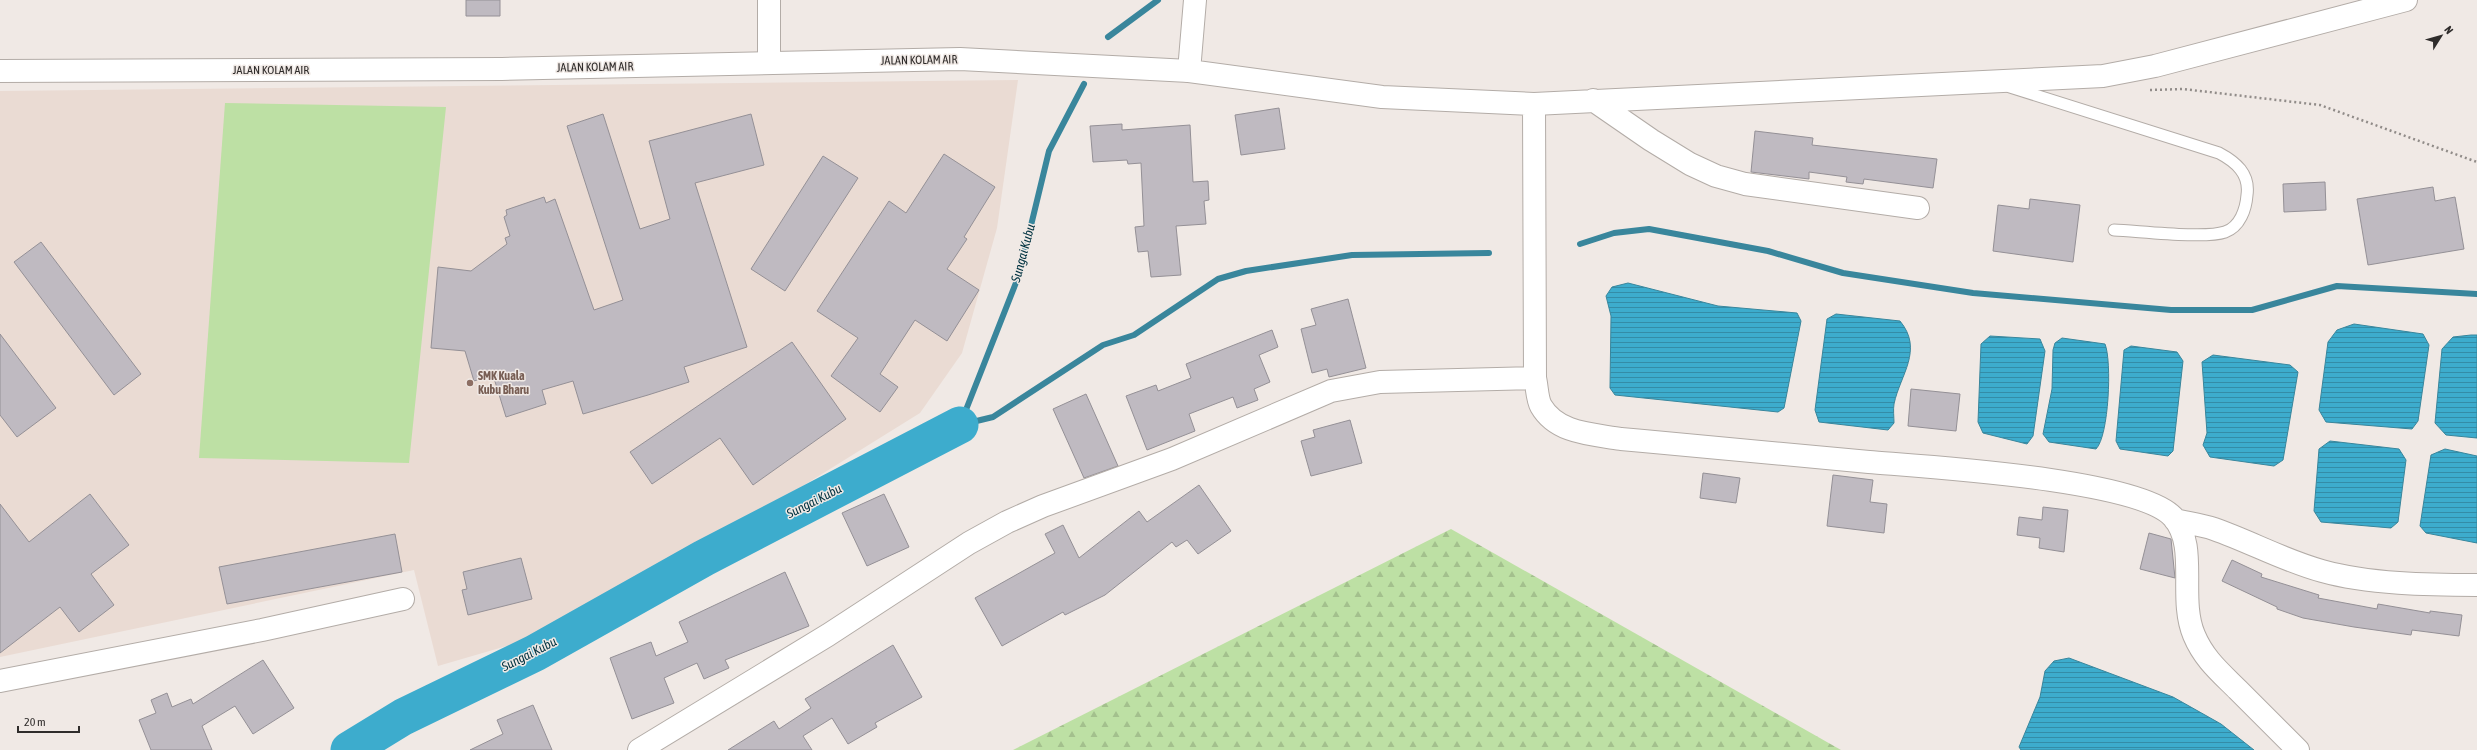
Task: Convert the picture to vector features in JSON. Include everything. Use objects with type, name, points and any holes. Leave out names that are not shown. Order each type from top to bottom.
[{"type":"street","points":[[769,0],[769,62]]},
{"type":"street","points":[[1189,71],[1195,0]]},
{"type":"street","name":"JALAN KOLAM AIR","points":[[0,71],[657,67],[769,62],[960,59],[1189,71],[1382,98],[1534,104],[2104,76],[2148,68],[2406,0]]},
{"type":"street","points":[[1593,100],[1651,140],[1690,164],[1716,176],[1745,184],[1918,208]]},
{"type":"street","points":[[1534,104],[1535,378],[1540,405],[1554,421],[1572,431],[1621,439],[2030,477],[2119,493],[2155,504],[2167,511],[2183,533],[2187,547],[2187,609],[2193,633],[2201,651],[2215,669],[2298,750]]},
{"type":"street","points":[[639,750],[828,635],[968,543],[1007,522],[1043,506],[1172,459],[1331,391],[1380,382],[1535,378]]},
{"type":"street","points":[[2175,520],[2213,529],[2293,562],[2323,572],[2361,578],[2438,585],[2477,585]]},
{"type":"street","points":[[0,682],[247,633],[403,599]]},
{"type":"lane","points":[[1995,82],[2219,152],[2235,162],[2244,173],[2248,187],[2246,205],[2239,221],[2225,232],[2208,234],[2114,230]]},
{"type":"path","points":[[2145,89],[2183,89],[2320,105],[2477,162]]},
{"type":"shaded area","name":"SMK Kuala Kubu Bharu","points":[[1018,80],[997,228],[962,353],[920,413],[801,487],[517,643],[438,666],[414,570],[0,657],[0,91]]},
{"type":"green space","points":[[225,103],[446,107],[409,463],[199,458]]},
{"type":"green space","points":[[1451,529],[1841,750],[1013,750]]},
{"type":"water","points":[[1628,283],[1718,306],[1797,313],[1801,321],[1784,408],[1778,412],[1615,395],[1610,388],[1611,316],[1606,296],[1612,287]]},
{"type":"water","points":[[1836,314],[1900,321],[1907,332],[1910,342],[1910,352],[1905,373],[1894,404],[1894,423],[1888,430],[1819,422],[1815,410],[1827,319]]},
{"type":"water","points":[[2354,324],[2423,334],[2429,345],[2418,421],[2412,429],[2326,422],[2319,410],[2328,342],[2337,330]]},
{"type":"water","points":[[2477,335],[2477,438],[2446,435],[2435,423],[2442,349],[2453,337]]},
{"type":"water","points":[[1990,336],[2040,339],[2045,351],[2033,436],[2027,444],[1983,433],[1978,422],[1981,344]]},
{"type":"water","points":[[2062,338],[2105,344],[2109,381],[2108,398],[2104,430],[2096,449],[2049,442],[2043,434],[2052,389],[2053,350],[2055,343]]},
{"type":"water","points":[[2131,346],[2177,352],[2183,361],[2173,451],[2168,456],[2120,449],[2116,441],[2124,350]]},
{"type":"water","points":[[2213,355],[2290,365],[2298,372],[2283,460],[2274,466],[2210,457],[2203,445],[2207,433],[2202,362]]},
{"type":"water","points":[[2330,441],[2399,449],[2406,460],[2398,522],[2391,528],[2321,522],[2314,511],[2319,449]]},
{"type":"water","points":[[2445,449],[2477,456],[2477,543],[2426,533],[2420,526],[2431,455]]},
{"type":"water","points":[[2069,658],[2173,697],[2221,724],[2254,750],[2021,750],[2019,747],[2040,697],[2045,671],[2054,661]]},
{"type":"building","points":[[466,0],[500,0],[500,16],[466,16]]},
{"type":"building","points":[[1279,108],[1285,149],[1241,155],[1235,115]]},
{"type":"building","points":[[603,114],[640,229],[670,219],[649,141],[751,114],[764,165],[695,183],[747,347],[684,367],[689,382],[583,414],[573,381],[542,390],[546,404],[506,417],[493,375],[474,381],[465,351],[431,348],[438,267],[471,271],[507,244],[505,238],[510,236],[504,217],[507,215],[506,210],[544,197],[546,203],[555,199],[594,310],[623,300],[567,126]]},
{"type":"building","points":[[1122,124],[1122,130],[1190,125],[1193,182],[1208,181],[1209,200],[1204,201],[1206,224],[1176,226],[1181,275],[1151,277],[1148,251],[1138,252],[1135,227],[1144,226],[1141,163],[1128,164],[1127,160],[1093,162],[1090,126]]},
{"type":"building","points":[[1755,131],[1813,138],[1812,145],[1937,159],[1933,188],[1864,179],[1863,184],[1846,182],[1847,177],[1809,172],[1809,179],[1751,172]]},
{"type":"building","points":[[944,154],[995,187],[964,237],[967,239],[947,269],[979,290],[947,341],[915,320],[880,374],[898,387],[880,412],[831,376],[858,338],[817,311],[889,201],[906,213]]},
{"type":"building","points":[[823,156],[858,178],[785,291],[751,269]]},
{"type":"building","points":[[2325,182],[2326,210],[2284,212],[2283,184]]},
{"type":"building","points":[[2433,187],[2435,201],[2455,197],[2464,249],[2368,265],[2357,199]]},
{"type":"building","points":[[2030,199],[2080,205],[2073,262],[1993,251],[1998,205],[2029,209]]},
{"type":"building","points":[[41,242],[141,374],[114,395],[14,262]]},
{"type":"building","points":[[1348,299],[1366,368],[1329,377],[1327,369],[1312,373],[1301,329],[1316,325],[1311,309]]},
{"type":"building","points":[[1272,330],[1278,347],[1259,355],[1270,382],[1254,389],[1258,400],[1237,408],[1233,397],[1189,414],[1195,431],[1147,450],[1126,396],[1156,385],[1158,391],[1191,378],[1186,364]]},
{"type":"building","points":[[0,334],[56,408],[17,437],[0,415]]},
{"type":"building","points":[[792,342],[846,419],[753,485],[720,438],[652,484],[630,452]]},
{"type":"building","points":[[1911,389],[1960,394],[1956,431],[1908,426]]},
{"type":"building","points":[[1086,394],[1118,466],[1084,478],[1053,409]]},
{"type":"building","points":[[1350,420],[1362,463],[1311,476],[1301,441],[1315,437],[1313,430]]},
{"type":"building","points":[[1703,473],[1740,478],[1736,503],[1700,498]]},
{"type":"building","points":[[1833,475],[1873,480],[1870,502],[1887,504],[1884,533],[1827,526]]},
{"type":"building","points":[[1199,485],[1231,531],[1198,554],[1187,540],[1176,547],[1172,542],[1105,595],[1065,615],[1063,612],[1002,646],[975,598],[1055,553],[1045,534],[1063,525],[1079,558],[1139,511],[1147,522]]},
{"type":"building","points":[[90,494],[129,545],[91,574],[114,605],[79,632],[60,607],[0,653],[0,504],[29,542]]},
{"type":"building","points":[[884,494],[909,547],[867,566],[842,513]]},
{"type":"building","points":[[2043,507],[2068,510],[2064,552],[2039,548],[2040,538],[2017,535],[2019,517],[2042,520]]},
{"type":"building","points":[[2149,533],[2171,539],[2175,578],[2140,569]]},
{"type":"building","points":[[395,534],[402,572],[227,604],[219,567]]},
{"type":"building","points":[[521,558],[532,599],[468,615],[462,590],[467,589],[463,572]]},
{"type":"building","points":[[2232,560],[2262,574],[2261,577],[2319,595],[2318,598],[2377,609],[2378,604],[2430,613],[2430,611],[2462,615],[2459,636],[2412,630],[2411,635],[2303,618],[2277,609],[2277,607],[2222,581]]},
{"type":"building","points":[[785,572],[809,626],[725,660],[729,668],[704,679],[697,663],[664,678],[674,703],[632,719],[610,658],[651,642],[656,656],[688,642],[679,622]]},
{"type":"building","points":[[893,645],[922,697],[875,723],[877,727],[848,744],[832,718],[803,736],[812,750],[728,750],[774,721],[779,729],[811,708],[805,699]]},
{"type":"building","points":[[263,660],[294,708],[253,734],[235,706],[202,726],[212,750],[151,750],[139,720],[156,713],[151,700],[167,693],[172,707],[191,699],[193,704]]},
{"type":"building","points":[[533,705],[552,750],[470,750],[503,734],[497,720]]},
{"type":"waterway","name":"Sungai Kubu","points":[[1108,37],[1158,0]]},
{"type":"waterway","name":"Sungai Kubu","points":[[960,425],[1019,275],[1049,151],[1084,84]]},
{"type":"waterway","points":[[1580,244],[1614,233],[1649,229],[1768,251],[1843,273],[1973,293],[2171,310],[2252,310],[2337,286],[2477,294]]},
{"type":"waterway","points":[[960,425],[993,417],[1103,345],[1134,335],[1218,279],[1246,271],[1352,255],[1489,253]]},
{"type":"waterway","name":"Sungai Kubu","points":[[349,750],[403,717],[535,653],[704,558],[960,425]]},
{"type":"place","name":"SMK Kuala Kubu Bharu","points":[[470,383]]}]
